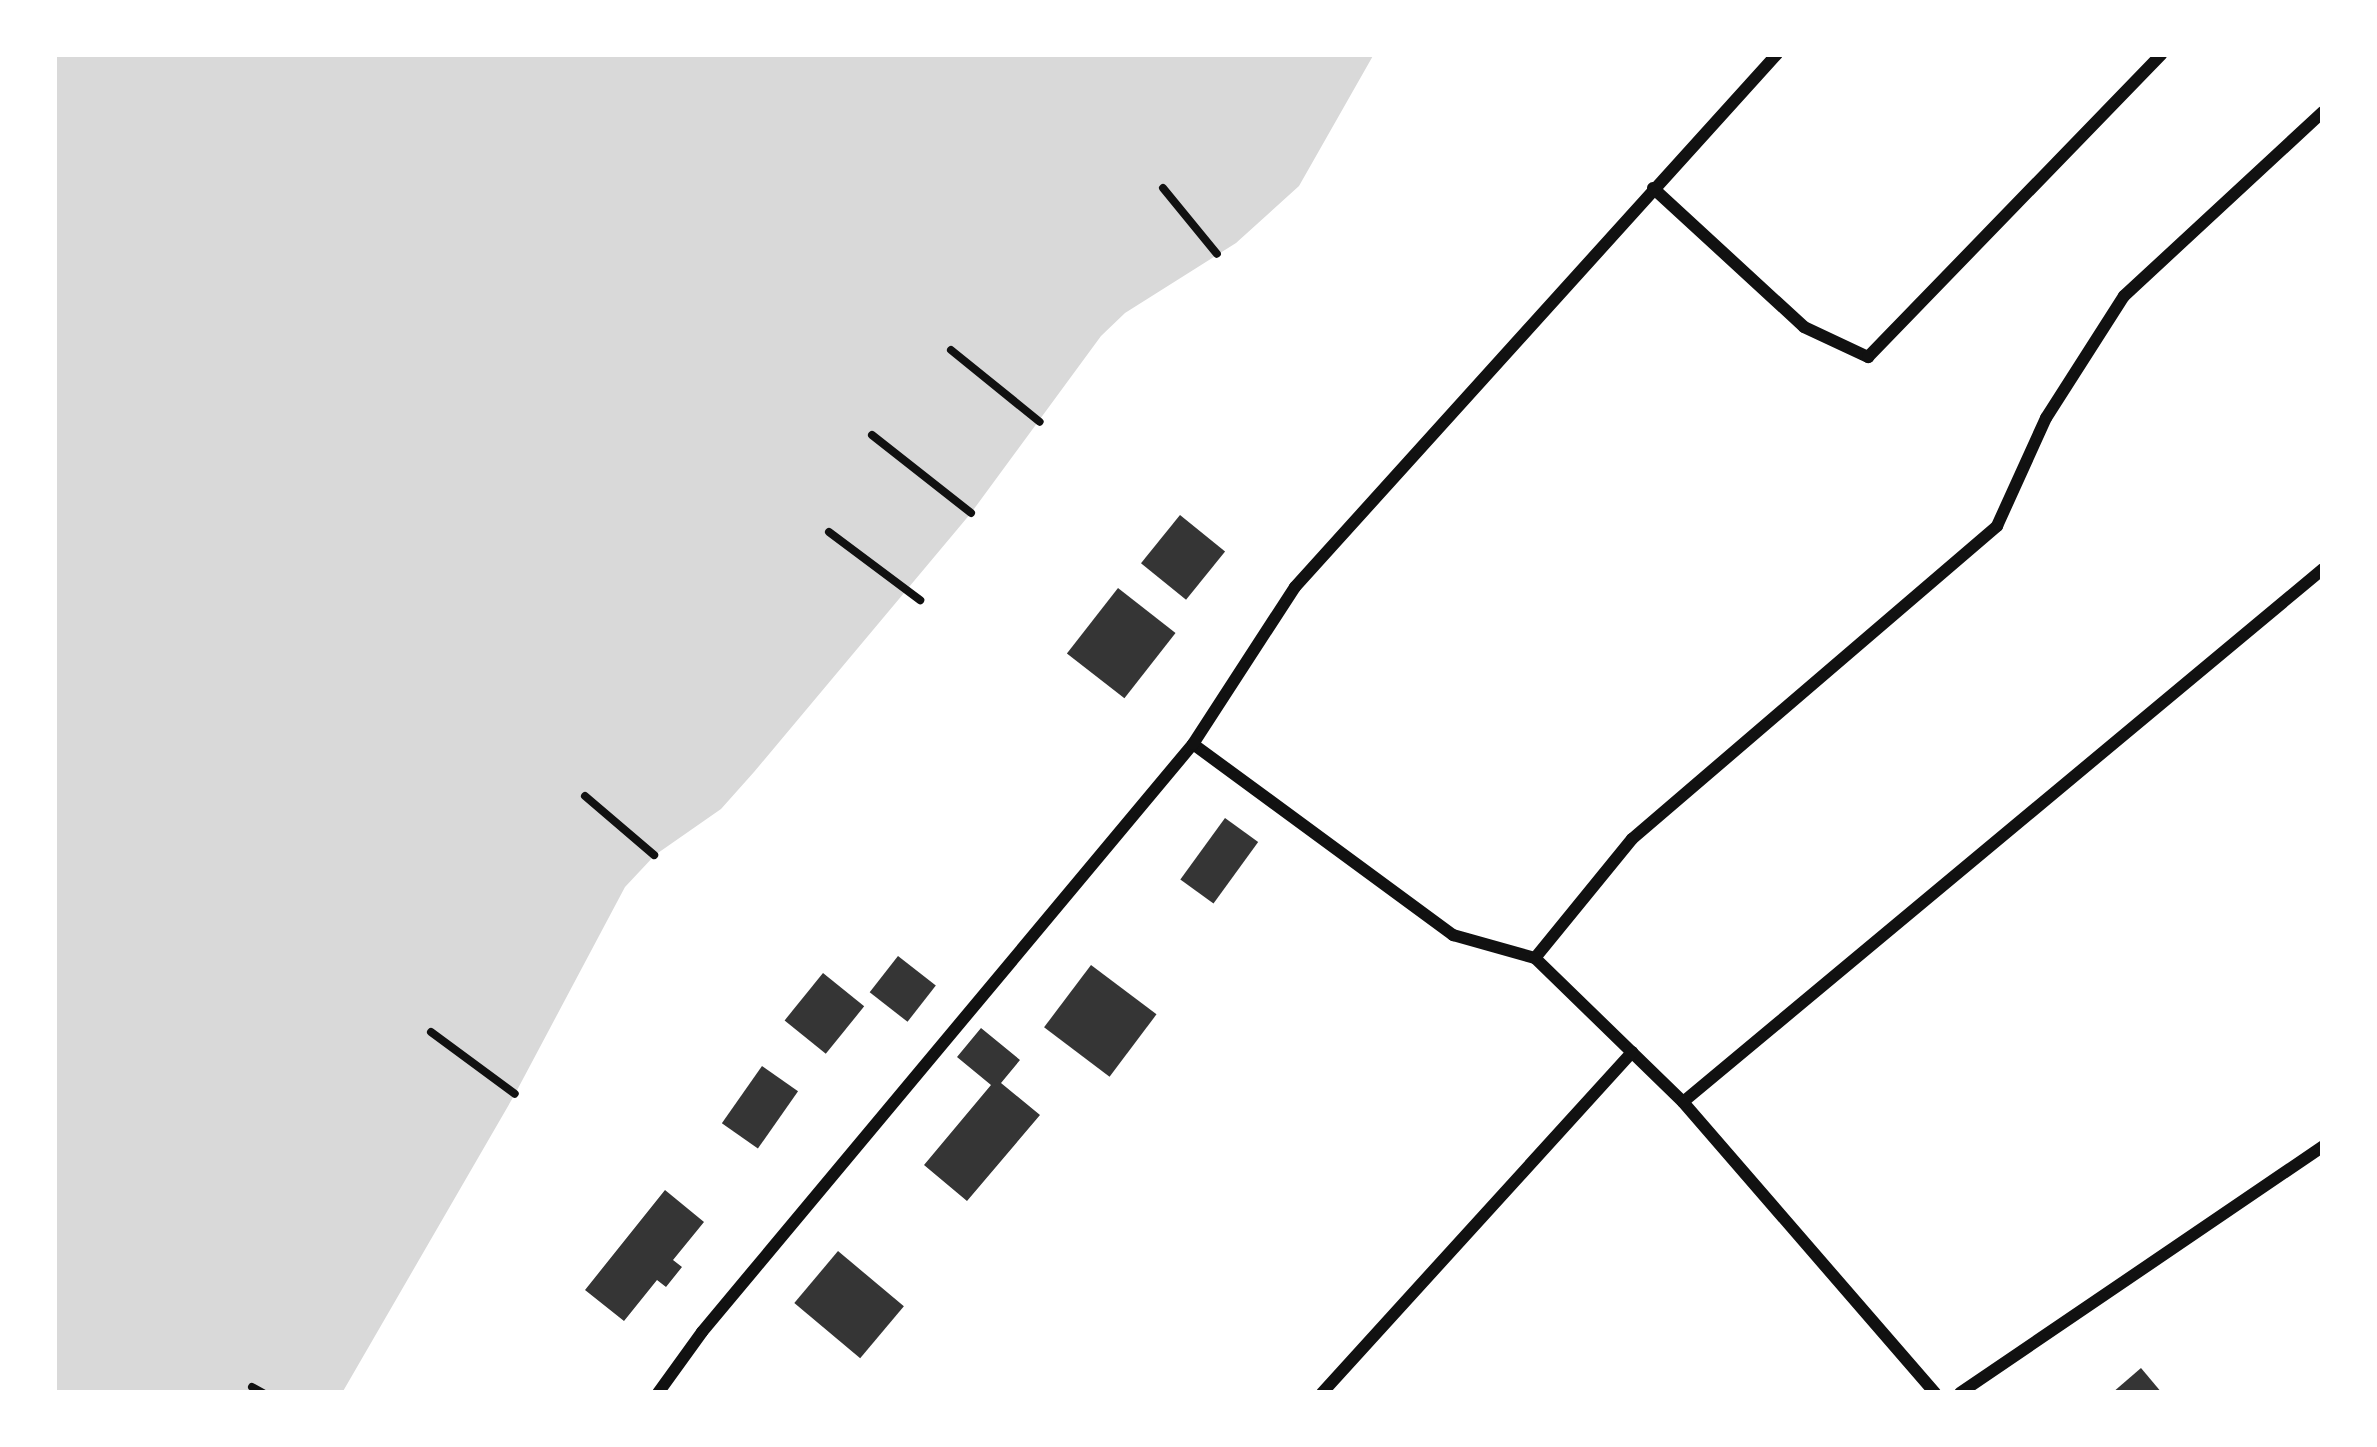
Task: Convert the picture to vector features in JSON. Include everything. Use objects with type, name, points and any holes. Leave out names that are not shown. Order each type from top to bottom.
[{"type":"street","points":[[658,1393],[702,1332],[1193,745],[1295,587],[1778,54]]},
{"type":"street","points":[[1653,188],[1804,327],[1868,357],[2162,54]]},
{"type":"street","points":[[1535,958],[1632,839],[1996,526],[2046,418],[2124,296],[2323,112]]},
{"type":"street","points":[[1683,1102],[2323,569]]},
{"type":"street","points":[[1193,745],[1453,935],[1535,958],[1683,1102],[1935,1393]]},
{"type":"street","points":[[1322,1393],[1632,1052]]},
{"type":"street","points":[[1960,1393],[2323,1146]]},
{"type":"path","points":[[1162,188],[1217,254]]},
{"type":"path","points":[[951,350],[1040,422]]},
{"type":"path","points":[[872,435],[971,513]]},
{"type":"path","points":[[829,532],[920,601]]},
{"type":"path","points":[[585,796],[655,855]]},
{"type":"path","points":[[430,1032],[515,1094]]},
{"type":"path","points":[[252,1387],[263,1393]]},
{"type":"shaded area","points":[[54,54],[1374,54],[1299,186],[1236,243],[1125,313],[1101,336],[971,513],[754,772],[721,809],[655,855],[625,887],[515,1094],[342,1393],[54,1393]]},
{"type":"building","points":[[1180,515],[1225,552],[1186,600],[1141,563]]},
{"type":"building","points":[[1118,588],[1176,633],[1124,698],[1067,653]]},
{"type":"building","points":[[1225,818],[1258,842],[1213,904],[1180,879]]},
{"type":"building","points":[[898,956],[936,986],[908,1022],[870,992]]},
{"type":"building","points":[[1091,965],[1156,1014],[1110,1077],[1044,1027]]},
{"type":"building","points":[[823,973],[864,1006],[826,1054],[785,1020]]},
{"type":"building","points":[[981,1028],[1020,1060],[1001,1083],[1040,1115],[967,1201],[924,1165],[991,1085],[957,1057]]},
{"type":"building","points":[[762,1066],[798,1091],[758,1149],[722,1123]]},
{"type":"building","points":[[665,1190],[704,1222],[673,1260],[682,1267],[666,1287],[657,1280],[624,1321],[585,1290]]},
{"type":"building","points":[[838,1251],[904,1306],[860,1358],[794,1303]]},
{"type":"building","points":[[2141,1368],[2162,1393],[2112,1393]]}]
